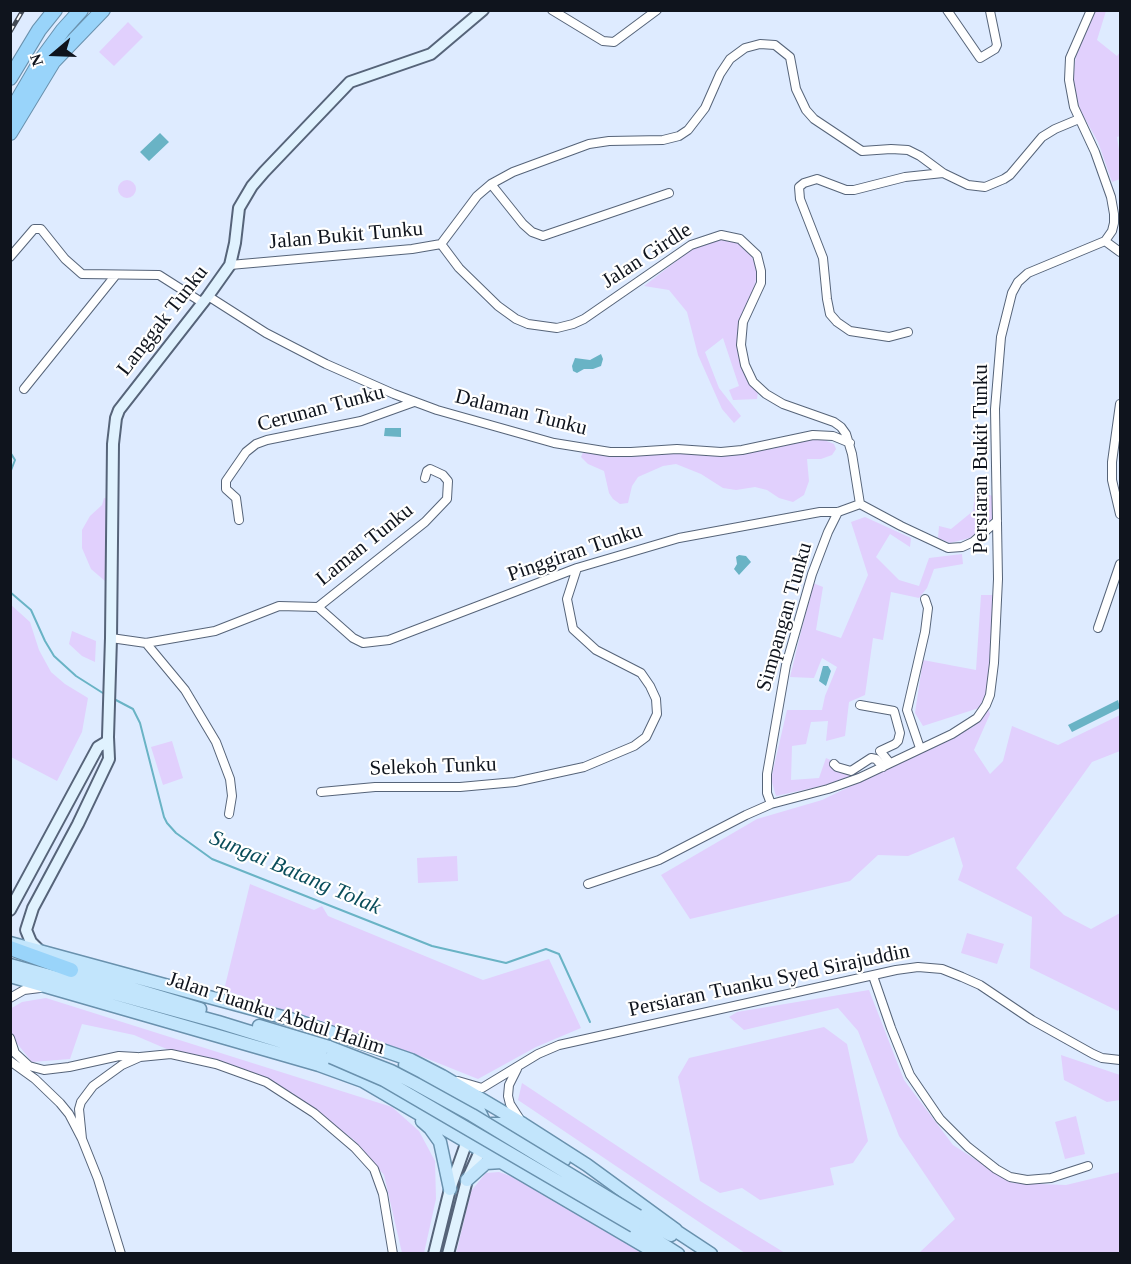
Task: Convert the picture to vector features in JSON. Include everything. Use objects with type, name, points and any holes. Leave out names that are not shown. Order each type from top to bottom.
[{"type":"highway","points":[[10,78],[28,47],[55,10]]},
{"type":"highway","points":[[10,113],[41,60],[81,10]]},
{"type":"highway","points":[[10,133],[53,62],[103,10]]},
{"type":"highway","points":[[10,948],[71,970]]},
{"type":"main road","name":"Jalan Tuanku Abdul Halim","points":[[10,943],[301,1022],[411,1060],[440,1080],[524,1124],[587,1165],[676,1230]]},
{"type":"main road","name":"Jalan Tuanku Abdul Halim","points":[[10,954],[71,970],[218,1022],[305,1049],[330,1052]]},
{"type":"main road","name":"Jalan Tuanku Abdul Halim","points":[[10,965],[131,992],[330,1052],[636,1221],[703,1254]]},
{"type":"main road","name":"Jalan Tuanku Abdul Halim","points":[[10,976],[319,1065],[363,1081],[658,1254]]},
{"type":"main road","points":[[131,992],[175,995],[283,1021],[301,1022]]},
{"type":"main road","points":[[143,1015],[305,1049]]},
{"type":"main road","points":[[421,1114],[430,1117],[444,1115],[450,1108],[440,1080]]},
{"type":"main road","points":[[440,1080],[478,1109],[487,1126],[486,1138],[481,1149]]},
{"type":"main road","points":[[396,1099],[437,1135],[445,1158],[450,1189]]},
{"type":"main road","points":[[467,1141],[476,1131],[487,1126],[505,1124],[711,1254]]},
{"type":"main road","points":[[521,1173],[511,1154],[512,1148],[518,1141],[534,1141]]},
{"type":"main road","points":[[467,1180],[486,1163],[503,1162]]},
{"type":"main road","name":"Jalan Tuanku Abdul Halim","points":[[636,1221],[678,1254]]},
{"type":"street","name":"Langgak Tunku","points":[[38,949],[28,937],[26,930],[33,908],[78,824],[109,759],[113,444],[116,418],[126,401],[230,265],[235,243],[237,215],[242,201],[264,172],[339,92],[357,79],[431,54],[483,10]]},
{"type":"street","points":[[552,10],[603,41],[614,42],[657,10]]},
{"type":"street","points":[[947,10],[980,58],[996,49],[997,45],[990,11]]},
{"type":"street","points":[[1091,10],[1068,68],[1072,100],[1078,119],[1095,152],[1113,205],[1114,223],[1105,241],[1120,252]]},
{"type":"street","name":"Jalan Bukit Tunku","points":[[230,265],[412,249],[441,244],[477,196],[491,184],[513,172],[589,144],[609,141],[652,142],[679,135],[688,130],[701,114],[720,74],[730,59],[745,48],[769,43],[781,48],[790,57],[798,95],[814,119],[862,151],[891,148],[908,150],[943,173],[976,187],[997,183],[1010,175],[1042,137],[1078,119]]},
{"type":"street","points":[[908,332],[889,337],[850,330],[837,322],[830,314],[824,258],[800,199],[799,187],[818,179],[846,190],[854,190],[905,177],[943,173]]},
{"type":"street","points":[[491,184],[523,224],[532,232],[543,236],[669,194]]},
{"type":"street","name":"Dalaman Tunku","points":[[10,257],[34,229],[41,229],[82,274],[159,275],[326,364],[414,402],[554,443],[610,452],[677,449],[721,452],[742,450],[813,435],[833,436],[850,443]]},
{"type":"street","name":"Jalan Girdle","points":[[441,244],[459,268],[498,306],[516,319],[528,324],[557,328],[584,319],[691,245],[721,235],[740,239],[757,255],[761,271],[761,283],[743,322],[741,345],[753,381],[766,394],[783,404],[834,422],[844,430],[850,443]]},
{"type":"street","name":"Persiaran Bukit Tunku","points":[[588,884],[659,860],[746,814],[771,804],[859,778],[952,734],[972,722],[981,713],[990,695],[994,663],[998,579],[995,409],[1001,337],[1012,293],[1018,282],[1028,273],[1105,241]]},
{"type":"street","points":[[24,389],[115,276]]},
{"type":"street","name":"Cerunan Tunku","points":[[239,520],[236,498],[226,489],[226,481],[246,452],[256,444],[361,421],[414,402]]},
{"type":"street","points":[[1120,404],[1112,462],[1112,480],[1120,514]]},
{"type":"street","points":[[850,443],[860,504],[901,526],[948,548],[962,547],[973,542],[997,521]]},
{"type":"street","name":"Laman Tunku","points":[[111,638],[147,643],[215,631],[279,606],[318,607],[425,522],[447,499],[448,481],[443,475],[430,469],[425,478]]},
{"type":"street","name":"Pinggiran Tunku","points":[[318,607],[353,638],[363,643],[389,640],[577,568],[679,538],[820,512],[838,512],[860,504]]},
{"type":"street","name":"Simpangan Tunku","points":[[771,804],[767,793],[767,774],[786,665],[812,574],[838,512]]},
{"type":"street","points":[[1098,628],[1120,564]]},
{"type":"street","name":"Selekoh Tunku","points":[[321,792],[375,787],[460,787],[515,782],[584,767],[634,746],[646,737],[657,714],[656,699],[650,686],[641,673],[596,650],[573,629],[567,599],[577,568]]},
{"type":"street","points":[[920,748],[907,710],[925,632],[928,608],[925,599]]},
{"type":"street","points":[[147,643],[185,690],[216,742],[230,779],[232,796],[229,814]]},
{"type":"street","points":[[834,764],[851,771],[898,741],[900,733],[894,711],[860,705]]},
{"type":"street","points":[[10,910],[98,747],[108,741]]},
{"type":"street","points":[[880,751],[886,765]]},
{"type":"street","points":[[872,758],[886,765]]},
{"type":"street","name":"Persiaran Tuanku Syed Sirajuddin","points":[[440,1080],[482,1088],[559,1045],[590,1036],[918,967],[942,969],[980,985],[1032,1020],[1093,1054],[1102,1058],[1120,1060]]},
{"type":"street","points":[[873,976],[910,1075],[940,1119],[968,1147],[1010,1178],[1027,1180],[1051,1178],[1088,1166]]},
{"type":"street","points":[[10,998],[24,990],[48,987]]},
{"type":"street","points":[[10,1038],[15,1053],[29,1066],[44,1070],[119,1056],[140,1058],[171,1054],[216,1064],[266,1082],[314,1113],[355,1148],[374,1169],[383,1194],[393,1254]]},
{"type":"street","points":[[82,1139],[79,1109],[81,1102],[93,1086],[122,1065],[140,1058]]},
{"type":"street","points":[[10,1061],[35,1079],[60,1103],[82,1139],[98,1179],[121,1254]]},
{"type":"street","points":[[518,1067],[509,1085],[508,1096],[512,1109],[524,1124]]},
{"type":"street","points":[[434,1254],[450,1189],[467,1141]]},
{"type":"street","points":[[448,1254],[467,1180],[481,1149]]},
{"type":"shaded area","points":[[1095,11],[1106,11],[1097,40],[1117,56],[1120,52],[1120,136],[1117,137],[1120,179],[1112,182],[1098,142],[1080,110],[1073,82],[1076,54]]},
{"type":"shaded area","points":[[128,22],[143,37],[114,66],[99,52]]},
{"type":"shaded area","points":[[127,180],[133,183],[136,189],[133,195],[127,198],[121,195],[118,189],[121,183]]},
{"type":"shaded area","points":[[721,239],[736,240],[749,250],[758,271],[738,330],[740,359],[746,377],[758,392],[757,399],[733,400],[729,390],[739,386],[723,338],[705,352],[719,388],[741,416],[734,423],[722,409],[698,355],[687,312],[669,290],[644,286],[692,249]]},
{"type":"shaded area","points":[[819,438],[834,444],[836,449],[832,455],[821,459],[807,459],[809,481],[804,495],[793,502],[755,487],[736,490],[723,488],[701,474],[676,464],[663,466],[638,477],[632,486],[628,503],[620,504],[609,493],[604,471],[588,464],[581,457],[584,450],[618,456],[671,453],[730,456]]},
{"type":"shaded area","points":[[975,491],[993,496],[992,520],[970,538],[950,543],[938,538],[939,526],[951,529],[973,511]]},
{"type":"shaded area","points":[[104,498],[109,499],[110,583],[91,569],[82,548],[82,530],[90,516],[102,505]]},
{"type":"shaded area","points":[[865,517],[911,538],[910,547],[890,534],[876,557],[899,580],[919,586],[929,558],[962,554],[963,564],[934,569],[927,588],[919,598],[891,592],[883,640],[873,638],[865,695],[849,702],[845,736],[826,741],[828,721],[811,722],[806,744],[792,746],[791,780],[819,778],[826,758],[859,773],[844,781],[776,796],[771,779],[787,710],[822,710],[837,667],[822,658],[814,678],[790,677],[813,583],[823,587],[816,630],[841,638],[868,575],[851,522]]},
{"type":"shaded area","points":[[981,595],[993,595],[988,689],[979,708],[923,726],[915,713],[923,660],[976,670]]},
{"type":"shaded area","points":[[10,604],[30,622],[39,650],[51,672],[88,698],[82,732],[57,781],[11,757]]},
{"type":"shaded area","points":[[72,631],[96,641],[95,662],[82,656],[69,644]]},
{"type":"shaded area","points":[[988,708],[990,714],[974,750],[990,774],[1003,761],[1012,726],[1058,745],[1120,715],[1120,751],[1092,762],[1016,868],[1064,915],[1091,929],[1120,913],[1120,1007],[1118,1011],[1030,968],[1032,917],[958,880],[963,866],[954,837],[908,856],[878,855],[850,881],[690,919],[661,875],[757,819],[822,800],[973,727]]},
{"type":"shaded area","points":[[172,741],[183,778],[163,785],[151,747]]},
{"type":"shaded area","points":[[457,856],[458,881],[418,883],[417,858]]},
{"type":"shaded area","points":[[250,884],[314,910],[322,906],[328,916],[483,980],[549,959],[581,1028],[536,1047],[478,1079],[423,1057],[224,990]]},
{"type":"shaded area","points":[[967,933],[1004,944],[997,964],[961,953]]},
{"type":"shaded area","points":[[869,990],[904,1080],[953,1145],[1012,1183],[1066,1185],[1120,1172],[1120,1253],[919,1253],[955,1219],[899,1136],[858,1031],[838,1008],[744,1030],[729,1017],[737,1012]]},
{"type":"shaded area","points":[[46,998],[392,1107],[419,1131],[435,1161],[436,1199],[424,1253],[402,1253],[384,1175],[354,1140],[292,1093],[169,1050],[134,1035],[82,1024],[70,1059],[32,1062],[11,1036],[10,1009],[22,1002]]},
{"type":"shaded area","points":[[824,1027],[847,1044],[868,1141],[853,1163],[830,1168],[834,1185],[760,1200],[742,1188],[720,1193],[700,1181],[678,1077],[689,1058]]},
{"type":"shaded area","points":[[1061,1055],[1120,1075],[1120,1100],[1107,1102],[1064,1080]]},
{"type":"shaded area","points":[[522,1083],[705,1204],[785,1253],[745,1253],[518,1100]]},
{"type":"shaded area","points":[[1076,1116],[1085,1154],[1065,1159],[1055,1122]]},
{"type":"shaded area","points":[[499,1172],[516,1178],[648,1254],[456,1254],[471,1191],[486,1173]]},
{"type":"water","points":[[160,133],[169,142],[149,161],[140,152]]},
{"type":"water","points":[[601,354],[603,359],[601,366],[584,369],[577,373],[573,371],[575,358],[590,360]]},
{"type":"water","points":[[385,428],[401,428],[401,437],[384,436]]},
{"type":"water","points":[[746,556],[751,562],[739,575],[734,569],[737,564],[736,557]]},
{"type":"water","points":[[823,666],[828,666],[831,671],[826,686],[819,681]]},
{"type":"water","points":[[1118,700],[1120,708],[1072,732],[1068,725]]},
{"type":"waterway","name":"Sungai Batang Tolak","points":[[10,452],[15,460],[10,473]]},
{"type":"waterway","name":"Sungai Batang Tolak","points":[[10,592],[31,610],[54,656],[76,676],[106,695]]},
{"type":"waterway","name":"Sungai Batang Tolak","points":[[114,699],[133,709],[140,723],[167,823],[176,833],[212,859],[432,946],[506,963],[546,949],[559,954],[590,1022]]},
{"type":"railway","points":[[10,32],[23,10]]}]
